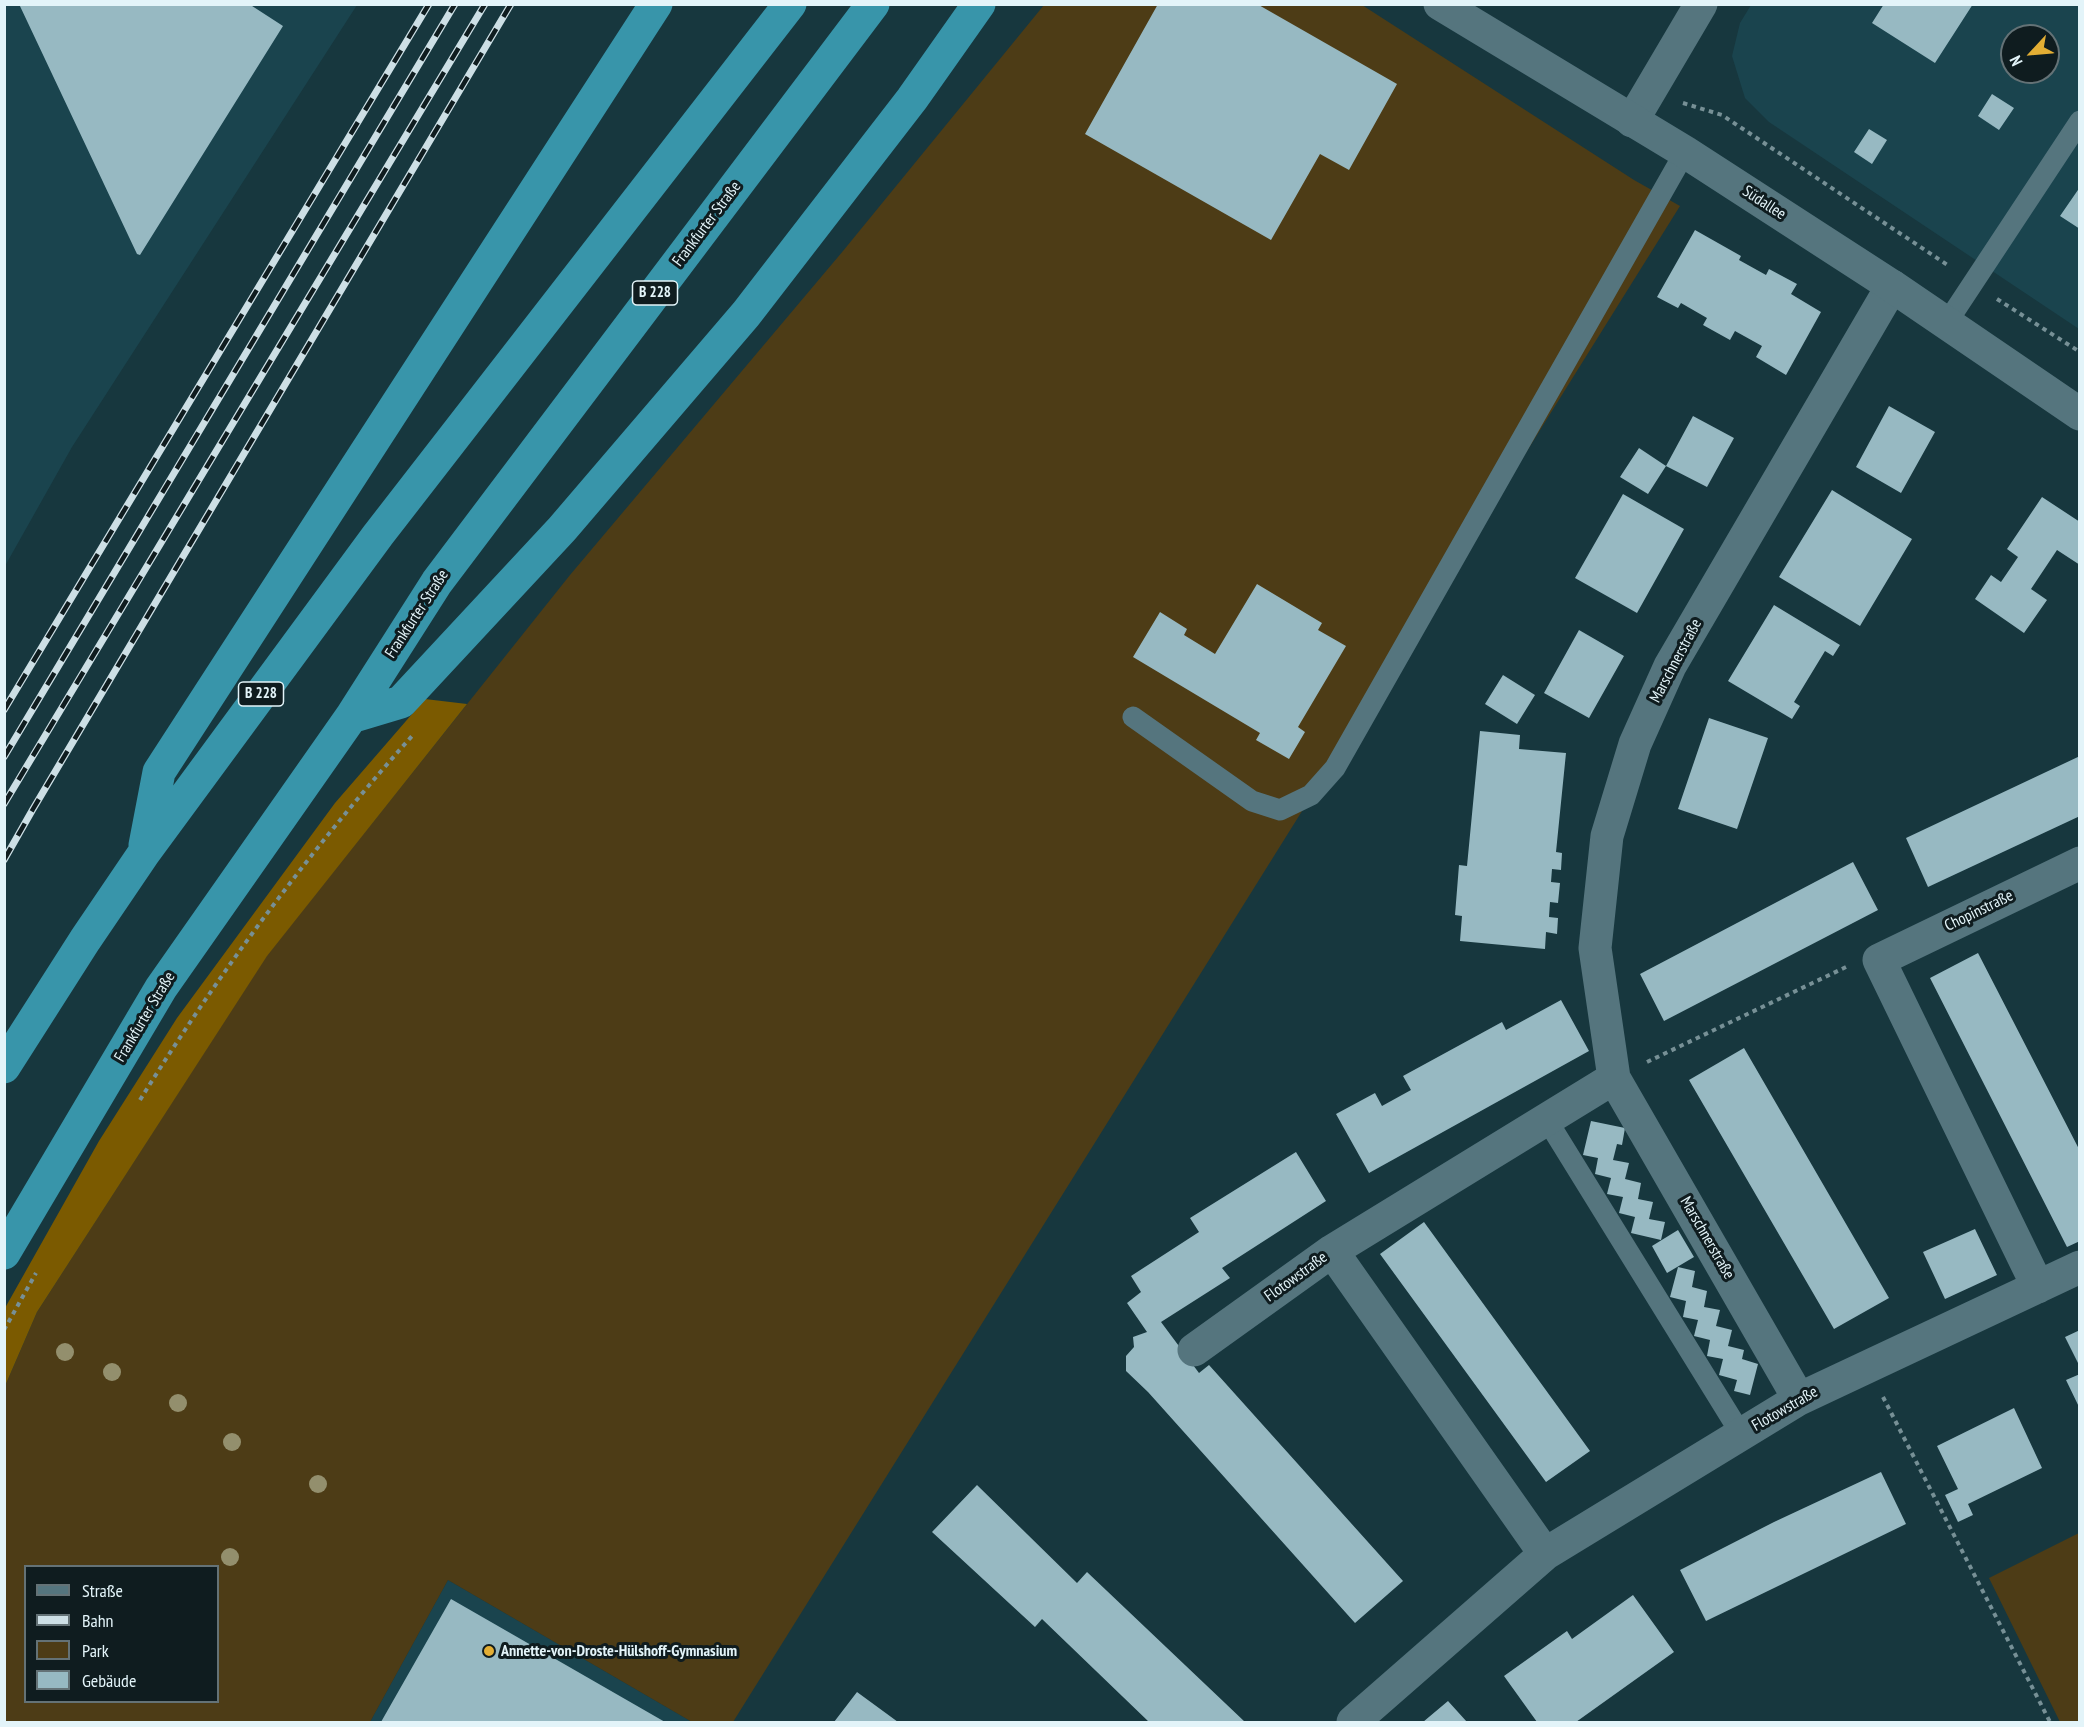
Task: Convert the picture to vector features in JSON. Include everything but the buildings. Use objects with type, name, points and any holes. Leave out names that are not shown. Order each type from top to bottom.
[{"type":"highway","points":[[144,853],[159,772],[656,4]]},
{"type":"highway","name":"B 228","points":[[4,1067],[144,853],[378,535],[790,4]]},
{"type":"highway","name":"Frankfurter Straße","points":[[4,1253],[160,988],[351,717],[437,582],[873,4]]},
{"type":"highway","points":[[351,717],[401,702],[562,528],[746,314],[912,99],[979,4]]},
{"type":"street","name":"Südallee","points":[[1440,4],[1641,107],[1685,152],[1892,286],[2079,414]]},
{"type":"street","points":[[1641,107],[1701,4]]},
{"type":"street","name":"Marschnerstraße","points":[[1799,1399],[1614,1078],[1595,948],[1607,837],[1635,744],[1670,666],[1892,286]]},
{"type":"street","name":"Chopinstraße","points":[[1879,960],[2078,866]]},
{"type":"street","points":[[1879,960],[2038,1287]]},
{"type":"street","points":[[1332,1251],[1614,1078]]},
{"type":"street","name":"Flotowstraße","points":[[1194,1350],[1332,1251],[1545,1554]]},
{"type":"street","name":"Flotowstraße","points":[[1353,1722],[1545,1554],[1799,1399],[2079,1268]]},
{"type":"lane","points":[[1946,324],[2079,121]]},
{"type":"lane","points":[[1133,717],[1252,801],[1280,810],[1311,795],[1335,768],[1685,152]]},
{"type":"lane","points":[[1547,1120],[1741,1434]]},
{"type":"path","points":[[1641,107],[1722,115],[1762,139],[1973,283],[2079,352]]},
{"type":"path","points":[[1614,1078],[1860,960],[1879,960]]},
{"type":"path","points":[[1868,1366],[2050,1722]]},
{"type":"shaded area","points":[[5,5],[357,5],[72,447],[5,566]]},
{"type":"shaded area","points":[[1751,5],[2079,5],[2079,329],[1769,122],[1745,98],[1732,56],[1740,23]]},
{"type":"shaded area","points":[[425,699],[467,704],[267,956],[37,1312],[5,1386],[5,1308],[99,1141],[177,1018],[335,803]]},
{"type":"shaded area","name":"Annette-von-Droste-Hülshoff-Gymnasium","points":[[448,1580],[692,1722],[370,1722]]},
{"type":"green space","points":[[1044,5],[1362,5],[1634,180],[1680,206],[733,1722],[692,1722],[448,1580],[370,1722],[5,1722],[5,1386],[37,1312],[267,955],[570,575],[843,251]]},
{"type":"green space","points":[[2079,1533],[2079,1722],[2060,1722],[1989,1578]]},
{"type":"railway","points":[[4,710],[429,4]]},
{"type":"railway","points":[[4,757],[455,4]]},
{"type":"railway","points":[[4,804],[485,4]]},
{"type":"railway","points":[[4,860],[511,4]]},
{"type":"place","name":"Annette-von-Droste-Hülshoff-Gymnasium","points":[[489,1651]]}]
